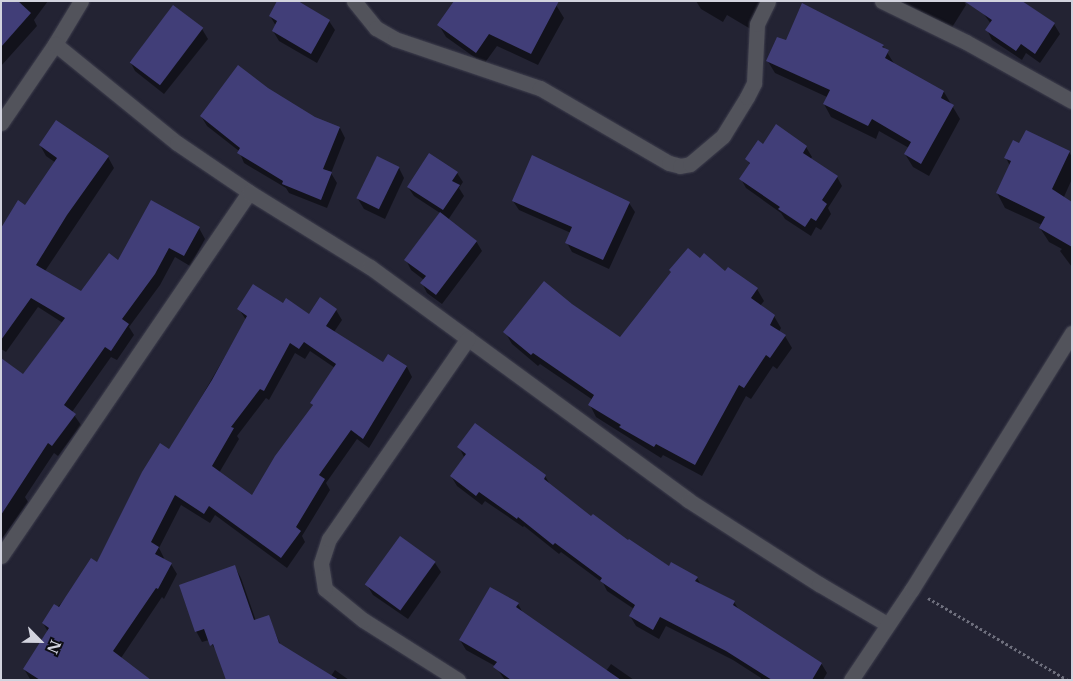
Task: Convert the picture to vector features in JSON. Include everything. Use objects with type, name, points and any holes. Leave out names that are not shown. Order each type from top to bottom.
[{"type":"street","points":[[1,123],[55,44],[81,1]]},
{"type":"street","points":[[354,1],[376,28],[395,38],[540,88],[669,164],[680,166],[690,164],[723,136],[747,97],[754,83],[757,24],[768,1]]},
{"type":"street","points":[[882,1],[966,42],[1072,101]]},
{"type":"street","points":[[55,44],[177,143],[248,192],[370,267],[688,500],[819,584],[886,624]]},
{"type":"street","points":[[1,556],[248,192]]},
{"type":"street","points":[[851,680],[886,624],[912,589],[1072,332]]},
{"type":"street","points":[[458,680],[363,620],[325,589],[321,563],[329,539],[468,338]]},
{"type":"path","points":[[912,589],[1068,680]]},
{"type":"building","points":[[1,1],[18,1],[31,13],[1,47]]},
{"type":"building","points":[[277,1],[298,1],[330,20],[311,54],[272,31],[277,21],[269,16]]},
{"type":"building","points":[[454,1],[559,1],[531,54],[489,34],[476,53],[437,25]]},
{"type":"building","points":[[964,1],[1022,1],[1055,23],[1035,54],[1021,44],[1016,51],[985,30],[992,20]]},
{"type":"building","points":[[802,3],[884,45],[882,47],[889,50],[885,58],[944,91],[941,98],[954,105],[921,164],[904,154],[911,142],[872,119],[868,126],[823,104],[830,90],[766,61],[777,37],[786,40]]},
{"type":"building","points":[[173,5],[203,28],[160,85],[130,63]]},
{"type":"building","points":[[238,65],[268,88],[315,117],[340,127],[323,169],[332,172],[321,200],[282,184],[283,181],[237,153],[240,148],[200,116]]},
{"type":"building","points":[[56,120],[109,156],[67,215],[36,265],[81,291],[109,253],[118,260],[151,200],[200,227],[184,256],[169,248],[155,274],[122,319],[129,324],[111,351],[105,347],[64,405],[76,414],[52,446],[48,443],[1,515],[1,358],[23,374],[65,318],[31,298],[1,340],[1,228],[18,200],[25,205],[57,158],[39,145]]},
{"type":"building","points":[[776,124],[807,146],[803,153],[838,176],[822,200],[827,204],[816,221],[811,218],[805,227],[739,179],[750,163],[745,159],[758,140],[763,144]]},
{"type":"building","points":[[1026,130],[1070,151],[1052,189],[1072,202],[1072,247],[1039,228],[1045,217],[996,193],[1011,161],[1004,158],[1013,140],[1019,143]]},
{"type":"building","points":[[429,153],[458,172],[452,181],[460,185],[443,210],[407,187]]},
{"type":"building","points":[[532,155],[630,202],[603,260],[565,243],[572,227],[512,201]]},
{"type":"building","points":[[377,156],[399,167],[379,209],[356,198]]},
{"type":"building","points":[[440,212],[477,241],[436,295],[420,283],[426,276],[404,260]]},
{"type":"building","points":[[688,248],[700,258],[704,253],[725,271],[728,267],[758,288],[751,298],[775,315],[770,325],[786,335],[770,358],[766,355],[744,388],[739,385],[695,465],[656,444],[654,447],[619,427],[621,425],[588,405],[594,395],[533,353],[531,355],[503,332],[544,281],[572,304],[620,337],[671,272],[669,270]]},
{"type":"building","points":[[253,284],[283,303],[286,298],[309,314],[320,297],[337,309],[326,326],[383,362],[388,354],[407,366],[363,439],[351,430],[319,475],[325,479],[296,527],[301,531],[281,558],[209,506],[204,514],[175,495],[151,542],[159,547],[155,554],[172,563],[158,589],[156,588],[113,651],[151,680],[40,680],[23,669],[49,628],[42,623],[54,604],[59,607],[91,558],[97,562],[142,472],[160,443],[169,449],[212,380],[247,316],[237,309]],"holes":[[[304,342],[336,364],[310,403],[313,405],[275,456],[252,495],[212,466],[234,428],[231,427],[260,389],[264,391],[290,343],[299,349]]]},
{"type":"building","points":[[475,423],[546,475],[544,479],[591,516],[593,514],[628,540],[669,566],[671,562],[698,577],[695,581],[735,601],[733,605],[822,663],[812,680],[772,680],[726,651],[660,617],[653,630],[629,616],[635,605],[600,581],[602,578],[555,543],[553,545],[518,517],[517,519],[479,492],[476,496],[450,476],[466,454],[457,447]]},
{"type":"building","points":[[400,536],[436,562],[400,610],[365,585]]},
{"type":"building","points":[[235,565],[254,620],[269,615],[279,643],[339,680],[226,680],[213,644],[210,646],[204,629],[195,632],[179,585]]},
{"type":"building","points":[[490,587],[519,603],[516,607],[621,680],[511,680],[493,667],[497,662],[459,640]]}]
